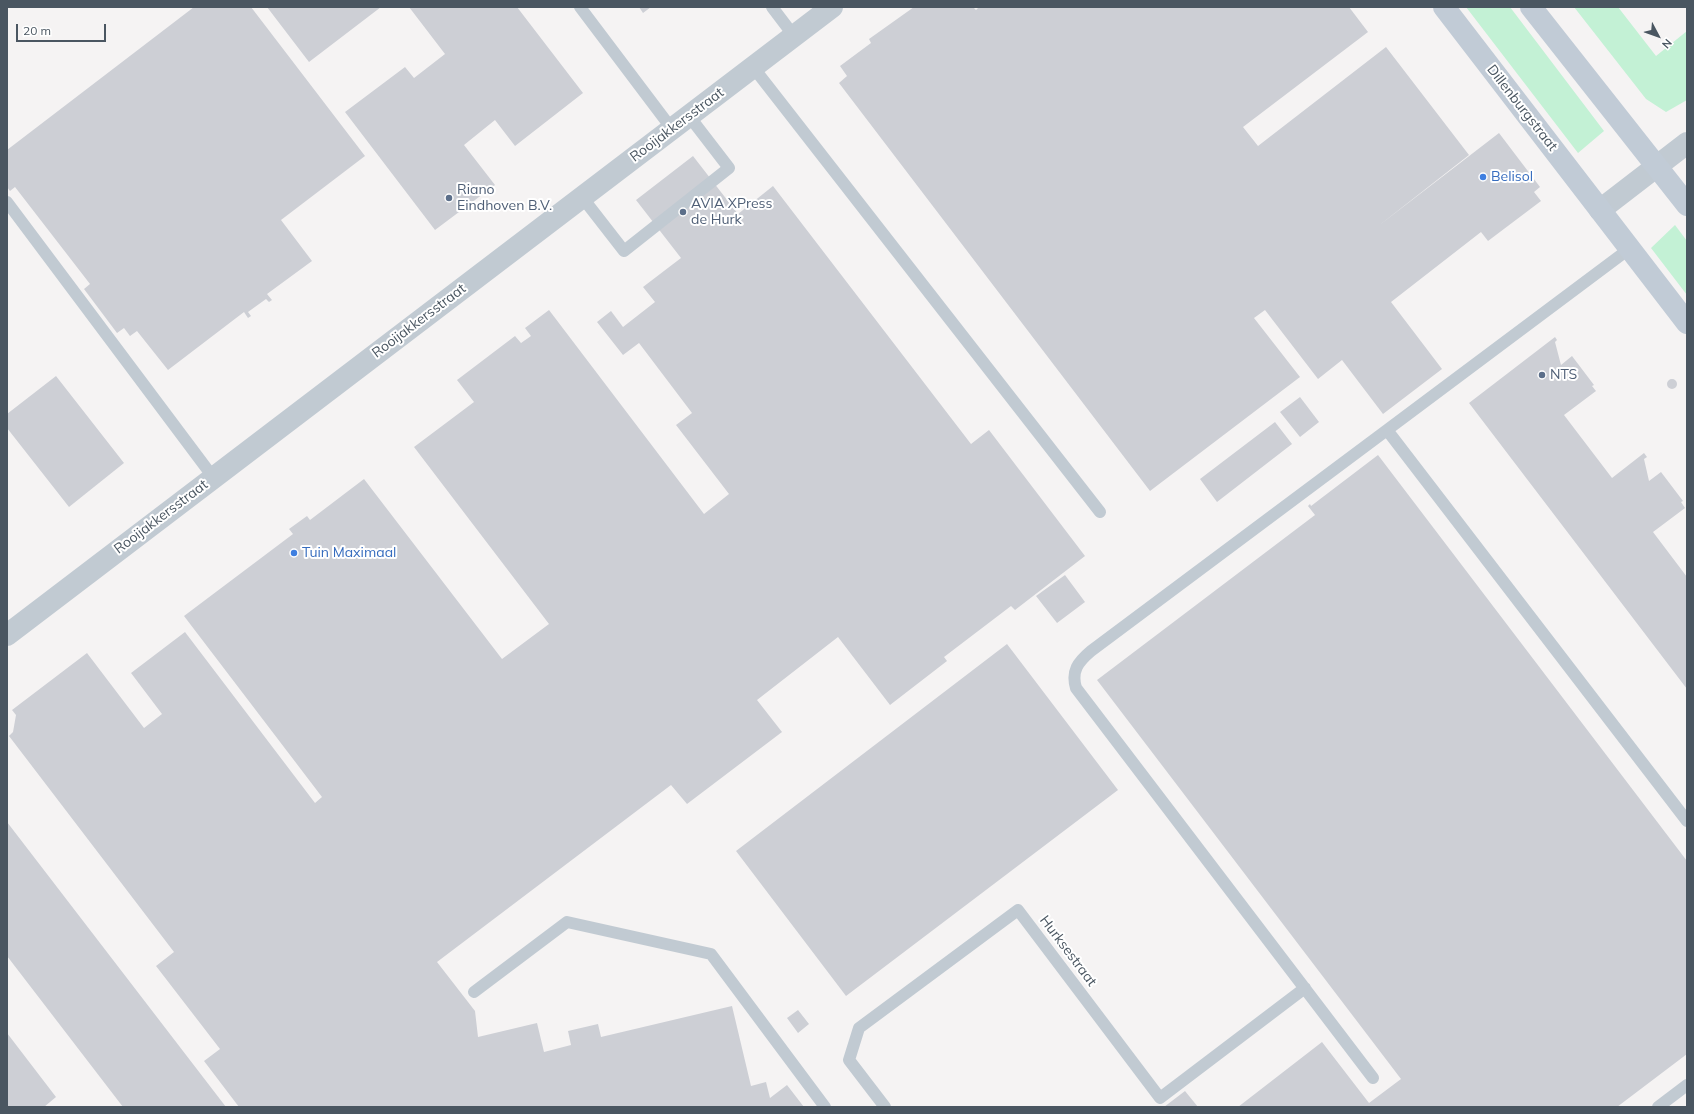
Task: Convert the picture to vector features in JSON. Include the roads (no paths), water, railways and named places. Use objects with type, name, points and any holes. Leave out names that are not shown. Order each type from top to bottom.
[{"type":"street","name":"Rooijakkersstraat","points":[[7,635],[832,7]]},
{"type":"street","name":"Dillenburgstraat","points":[[1444,7],[1687,323]]},
{"type":"street","points":[[1532,7],[1687,205]]},
{"type":"street","points":[[1600,210],[1687,143]]},
{"type":"lane","points":[[580,7],[680,123],[729,168],[624,251],[582,197]]},
{"type":"lane","points":[[772,7],[794,36]]},
{"type":"lane","points":[[753,67],[1100,512]]},
{"type":"lane","points":[[7,202],[213,477]]},
{"type":"lane","points":[[1373,1078],[1076,688],[1074,673],[1081,659],[1091,651],[1629,248]]},
{"type":"lane","points":[[1387,430],[1687,821]]},
{"type":"lane","name":"Hurksestraat","points":[[885,1107],[849,1060],[859,1028],[1018,910],[1160,1098],[1305,988]]},
{"type":"lane","points":[[474,992],[567,922],[711,954],[825,1107]]},
{"type":"lane","points":[[1658,1107],[1687,1085]]},
{"type":"place","name":"Belisol","points":[[1483,177]]},
{"type":"place","name":"Riano Eindhoven B.V.","points":[[449,198]]},
{"type":"place","name":"AVIA XPress de Hurk","points":[[683,212]]},
{"type":"place","name":"NTS","points":[[1542,375]]},
{"type":"place","name":"Tuin Maximaal","points":[[294,553]]}]
